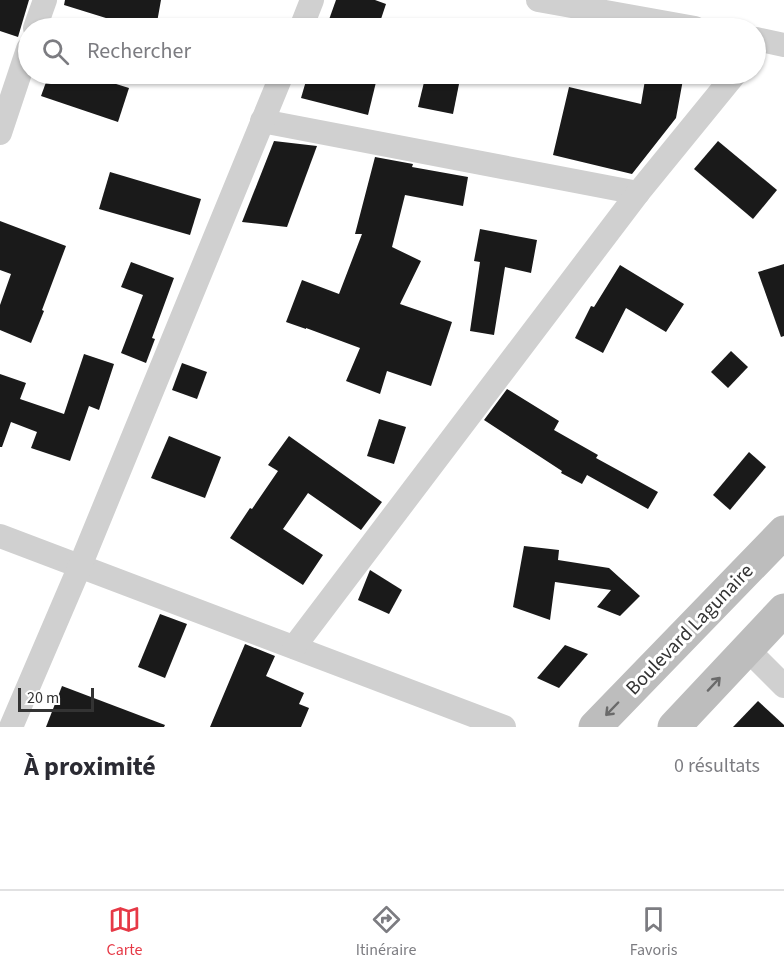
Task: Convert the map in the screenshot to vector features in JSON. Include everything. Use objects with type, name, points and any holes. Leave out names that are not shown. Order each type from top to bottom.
[{"type":"main road","name":"Boulevard Lagunaire","points":[[595,727],[784,532]]},
{"type":"main road","points":[[674,727],[784,610]]},
{"type":"street","points":[[39,18],[45,0]]},
{"type":"street","points":[[305,18],[312,0]]},
{"type":"street","points":[[538,0],[639,18]]},
{"type":"street","points":[[0,133],[18,79]]},
{"type":"street","points":[[11,727],[80,566],[278,84]]},
{"type":"street","points":[[294,647],[638,193],[727,84]]},
{"type":"street","points":[[262,120],[638,193]]},
{"type":"street","points":[[0,536],[504,727]]},
{"type":"street","points":[[747,649],[784,686]]},
{"type":"building","points":[[0,0],[29,0],[24,18],[18,18],[18,37],[0,31]]},
{"type":"building","points":[[65,0],[161,0],[158,18],[106,18],[64,5]]},
{"type":"building","points":[[336,0],[375,0],[386,4],[381,18],[330,18]]},
{"type":"building","points":[[45,84],[116,84],[129,88],[118,122],[41,96]]},
{"type":"building","points":[[305,84],[376,84],[368,115],[301,98]]},
{"type":"building","points":[[424,84],[459,84],[453,114],[418,107]]},
{"type":"building","points":[[644,84],[682,84],[676,118],[632,174],[553,155],[569,87],[641,104]]},
{"type":"building","points":[[274,141],[317,146],[287,227],[242,222]]},
{"type":"building","points":[[718,141],[777,190],[753,219],[694,169]]},
{"type":"building","points":[[375,157],[413,164],[412,167],[468,177],[463,206],[405,195],[392,247],[421,261],[400,304],[452,322],[431,386],[387,371],[380,394],[346,381],[360,348],[286,322],[302,280],[339,294],[362,234],[355,234]]},
{"type":"building","points":[[110,172],[201,199],[190,235],[99,209]]},
{"type":"building","points":[[0,221],[66,246],[31,343],[0,330],[0,305],[11,274],[0,270]]},
{"type":"building","points":[[480,229],[537,240],[531,273],[505,267],[494,335],[470,331],[480,262],[474,261]]},
{"type":"building","points":[[131,262],[174,278],[152,338],[155,339],[146,363],[121,353],[143,295],[121,287]]},
{"type":"building","points":[[784,264],[784,336],[781,337],[758,272]]},
{"type":"building","points":[[620,265],[684,304],[666,332],[626,308],[603,353],[575,338],[591,306],[594,307]]},
{"type":"building","points":[[731,351],[748,367],[728,388],[711,372]]},
{"type":"building","points":[[84,354],[114,364],[99,410],[89,406],[70,461],[31,448],[37,432],[11,422],[2,447],[0,447],[0,374],[26,383],[20,399],[64,414]]},
{"type":"building","points":[[182,363],[207,372],[197,399],[172,390]]},
{"type":"building","points":[[507,389],[559,421],[554,430],[598,455],[596,458],[658,492],[648,509],[587,475],[582,484],[561,473],[562,471],[484,420]]},
{"type":"building","points":[[379,419],[406,427],[394,464],[367,456]]},
{"type":"building","points":[[169,436],[221,457],[205,498],[151,478]]},
{"type":"building","points":[[289,436],[382,502],[361,530],[308,493],[283,529],[323,555],[303,585],[230,538],[278,471],[268,465]]},
{"type":"building","points":[[749,452],[766,467],[730,510],[713,495]]},
{"type":"building","points":[[524,546],[559,550],[558,560],[609,568],[640,596],[620,616],[597,607],[611,590],[555,582],[550,620],[513,607]]},
{"type":"building","points":[[370,570],[402,590],[389,614],[358,600]]},
{"type":"building","points":[[160,614],[187,624],[165,678],[138,667]]},
{"type":"building","points":[[245,644],[275,656],[266,676],[304,693],[299,704],[309,708],[301,727],[210,727]]},
{"type":"building","points":[[565,645],[588,654],[559,688],[537,678]]},
{"type":"building","points":[[62,686],[165,725],[164,727],[46,727]]},
{"type":"building","points":[[758,701],[784,725],[784,727],[733,727]]}]
